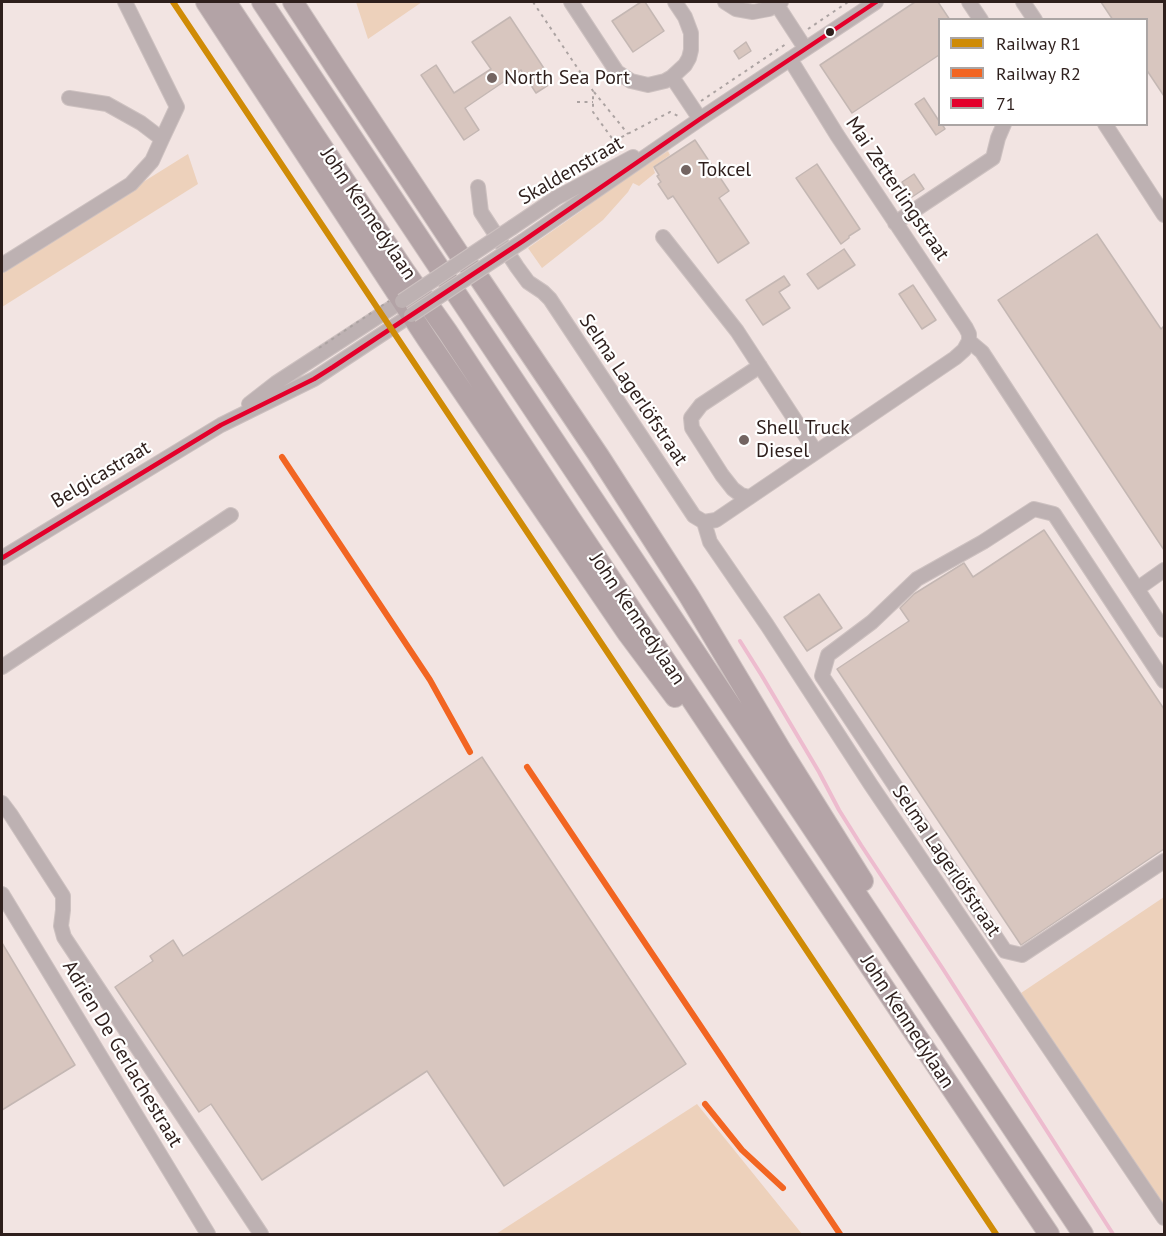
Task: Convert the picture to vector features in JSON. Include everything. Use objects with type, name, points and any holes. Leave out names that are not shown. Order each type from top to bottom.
[{"type":"highway","points":[[206,2],[427,339],[628,634],[698,728],[763,807]]},
{"type":"highway","name":"John Kennedylaan","points":[[226,2],[1050,1234]]},
{"type":"highway","name":"John Kennedylaan","points":[[262,2],[1083,1234]]},
{"type":"highway","name":"John Kennedylaan","points":[[276,2],[1097,1234]]},
{"type":"highway","points":[[293,2],[465,261],[599,456],[689,596],[864,884]]},
{"type":"street","points":[[2,265],[131,184],[152,161],[177,106],[125,2]]},
{"type":"street","points":[[571,2],[612,65],[631,81],[648,85],[672,77],[685,65],[691,50],[689,24],[675,2]]},
{"type":"street","points":[[725,2],[736,9],[753,12],[770,9],[779,3],[802,42]]},
{"type":"street","points":[[969,2],[980,18]]},
{"type":"street","points":[[1023,2],[1034,18]]},
{"type":"street","name":"Skaldenstraat","points":[[465,261],[523,241],[790,59],[802,42],[868,4]]},
{"type":"street","name":"Mai Zetterlingstraat","points":[[790,59],[837,135],[966,328],[969,341],[982,352],[1164,630]]},
{"type":"street","points":[[672,77],[700,119]]},
{"type":"street","points":[[69,98],[107,104],[141,123],[162,139]]},
{"type":"street","name":"Skaldenstraat","points":[[465,261],[556,198],[633,158],[700,119]]},
{"type":"street","points":[[895,223],[993,158],[1003,126]]},
{"type":"street","points":[[1105,126],[1164,215]]},
{"type":"street","name":"Selma Lagerlöfstraat","points":[[478,187],[481,212],[517,267],[528,282],[550,299],[694,516],[704,522],[710,542],[774,635],[883,803],[1164,1218]]},
{"type":"street","points":[[663,237],[737,331],[816,452]]},
{"type":"street","points":[[407,308],[465,261]]},
{"type":"street","name":"Belgicastraat","points":[[221,425],[276,383],[324,353],[407,308]]},
{"type":"street","name":"Belgicastraat","points":[[2,558],[221,425],[314,379],[333,367],[407,308]]},
{"type":"street","points":[[704,522],[716,520],[955,358],[964,350],[969,341]]},
{"type":"street","points":[[749,497],[733,489],[722,475],[692,428],[692,418],[701,405],[760,366]]},
{"type":"street","points":[[1164,681],[1054,514],[1034,509],[983,542],[917,579],[872,622],[828,655],[822,676],[1005,951],[1022,955],[1164,861]]},
{"type":"street","points":[[2,667],[231,515]]},
{"type":"street","points":[[1137,589],[1164,570]]},
{"type":"street","points":[[2,803],[63,896],[61,926],[64,937],[261,1234]]},
{"type":"street","name":"Adrien De Gerlachestraat","points":[[2,894],[208,1234]]},
{"type":"path","points":[[533,2],[593,91],[628,134]]},
{"type":"path","points":[[593,91],[593,112],[614,141],[670,112],[678,116],[802,42],[848,2]]},
{"type":"path","points":[[576,102],[593,102]]},
{"type":"shaded area","points":[[356,2],[422,2],[368,39]]},
{"type":"shaded area","points":[[668,151],[670,155],[653,167],[655,173],[639,186],[633,183],[603,220],[542,268],[528,248],[604,193]]},
{"type":"shaded area","points":[[188,154],[198,184],[2,307],[2,270]]},
{"type":"shaded area","points":[[1164,897],[1164,1207],[1021,993]]},
{"type":"shaded area","points":[[697,1104],[802,1234],[496,1234]]},
{"type":"building","points":[[641,2],[645,2],[664,31],[633,52],[612,21]]},
{"type":"building","points":[[915,2],[938,2],[949,18],[938,18],[938,56],[852,113],[820,65]]},
{"type":"building","points":[[1101,2],[1164,2],[1164,96],[1148,72],[1148,18],[1112,18]]},
{"type":"building","name":"North Sea Port","points":[[510,17],[553,82],[536,93],[521,70],[465,108],[479,130],[464,140],[421,75],[436,65],[454,93],[491,69],[472,42]]},
{"type":"building","points":[[746,42],[751,51],[739,59],[734,51]]},
{"type":"building","points":[[924,98],[938,119],[938,126],[943,126],[945,129],[936,135],[915,104]]},
{"type":"building","points":[[695,140],[729,191],[719,198],[749,243],[718,263],[673,196],[668,199],[658,184],[661,182],[654,167]]},
{"type":"building","points":[[817,164],[860,229],[841,244],[796,178]]},
{"type":"building","points":[[914,174],[924,189],[912,197],[902,182]]},
{"type":"building","points":[[1097,234],[1161,329],[1164,326],[1164,550],[998,300]]},
{"type":"building","points":[[844,249],[855,265],[818,289],[807,274]]},
{"type":"building","points":[[784,276],[790,285],[779,292],[790,308],[763,325],[746,300]]},
{"type":"building","points":[[913,285],[936,320],[922,329],[899,294]]},
{"type":"building","points":[[1044,530],[1164,709],[1164,849],[1021,945],[837,669],[909,621],[900,608],[914,594],[964,563],[973,577]]},
{"type":"building","points":[[819,594],[842,628],[807,651],[784,617]]},
{"type":"building","points":[[482,757],[686,1064],[504,1186],[427,1071],[262,1180],[211,1104],[199,1112],[115,987],[153,961],[150,956],[173,940],[183,956]]},
{"type":"building","points":[[2,943],[75,1065],[2,1110]]},
{"type":"waterway","points":[[740,641],[861,845],[1113,1234]]},
{"type":"rail line","name":"R1","points":[[173,2],[996,1234]]},
{"type":"rail line","name":"R2","points":[[282,457],[430,680],[470,752]]},
{"type":"rail line","name":"R2","points":[[527,767],[840,1234]]},
{"type":"rail line","name":"R2","points":[[705,1104],[742,1150],[783,1188]]},
{"type":"transit line","name":"71","points":[[2,558],[221,425],[314,379],[333,367],[876,2]]},
{"type":"place","name":"North Sea Port","points":[[492,78]]},
{"type":"place","name":"Tokcel","points":[[686,170]]},
{"type":"place","name":"Shell Truck Diesel","points":[[744,440]]}]
